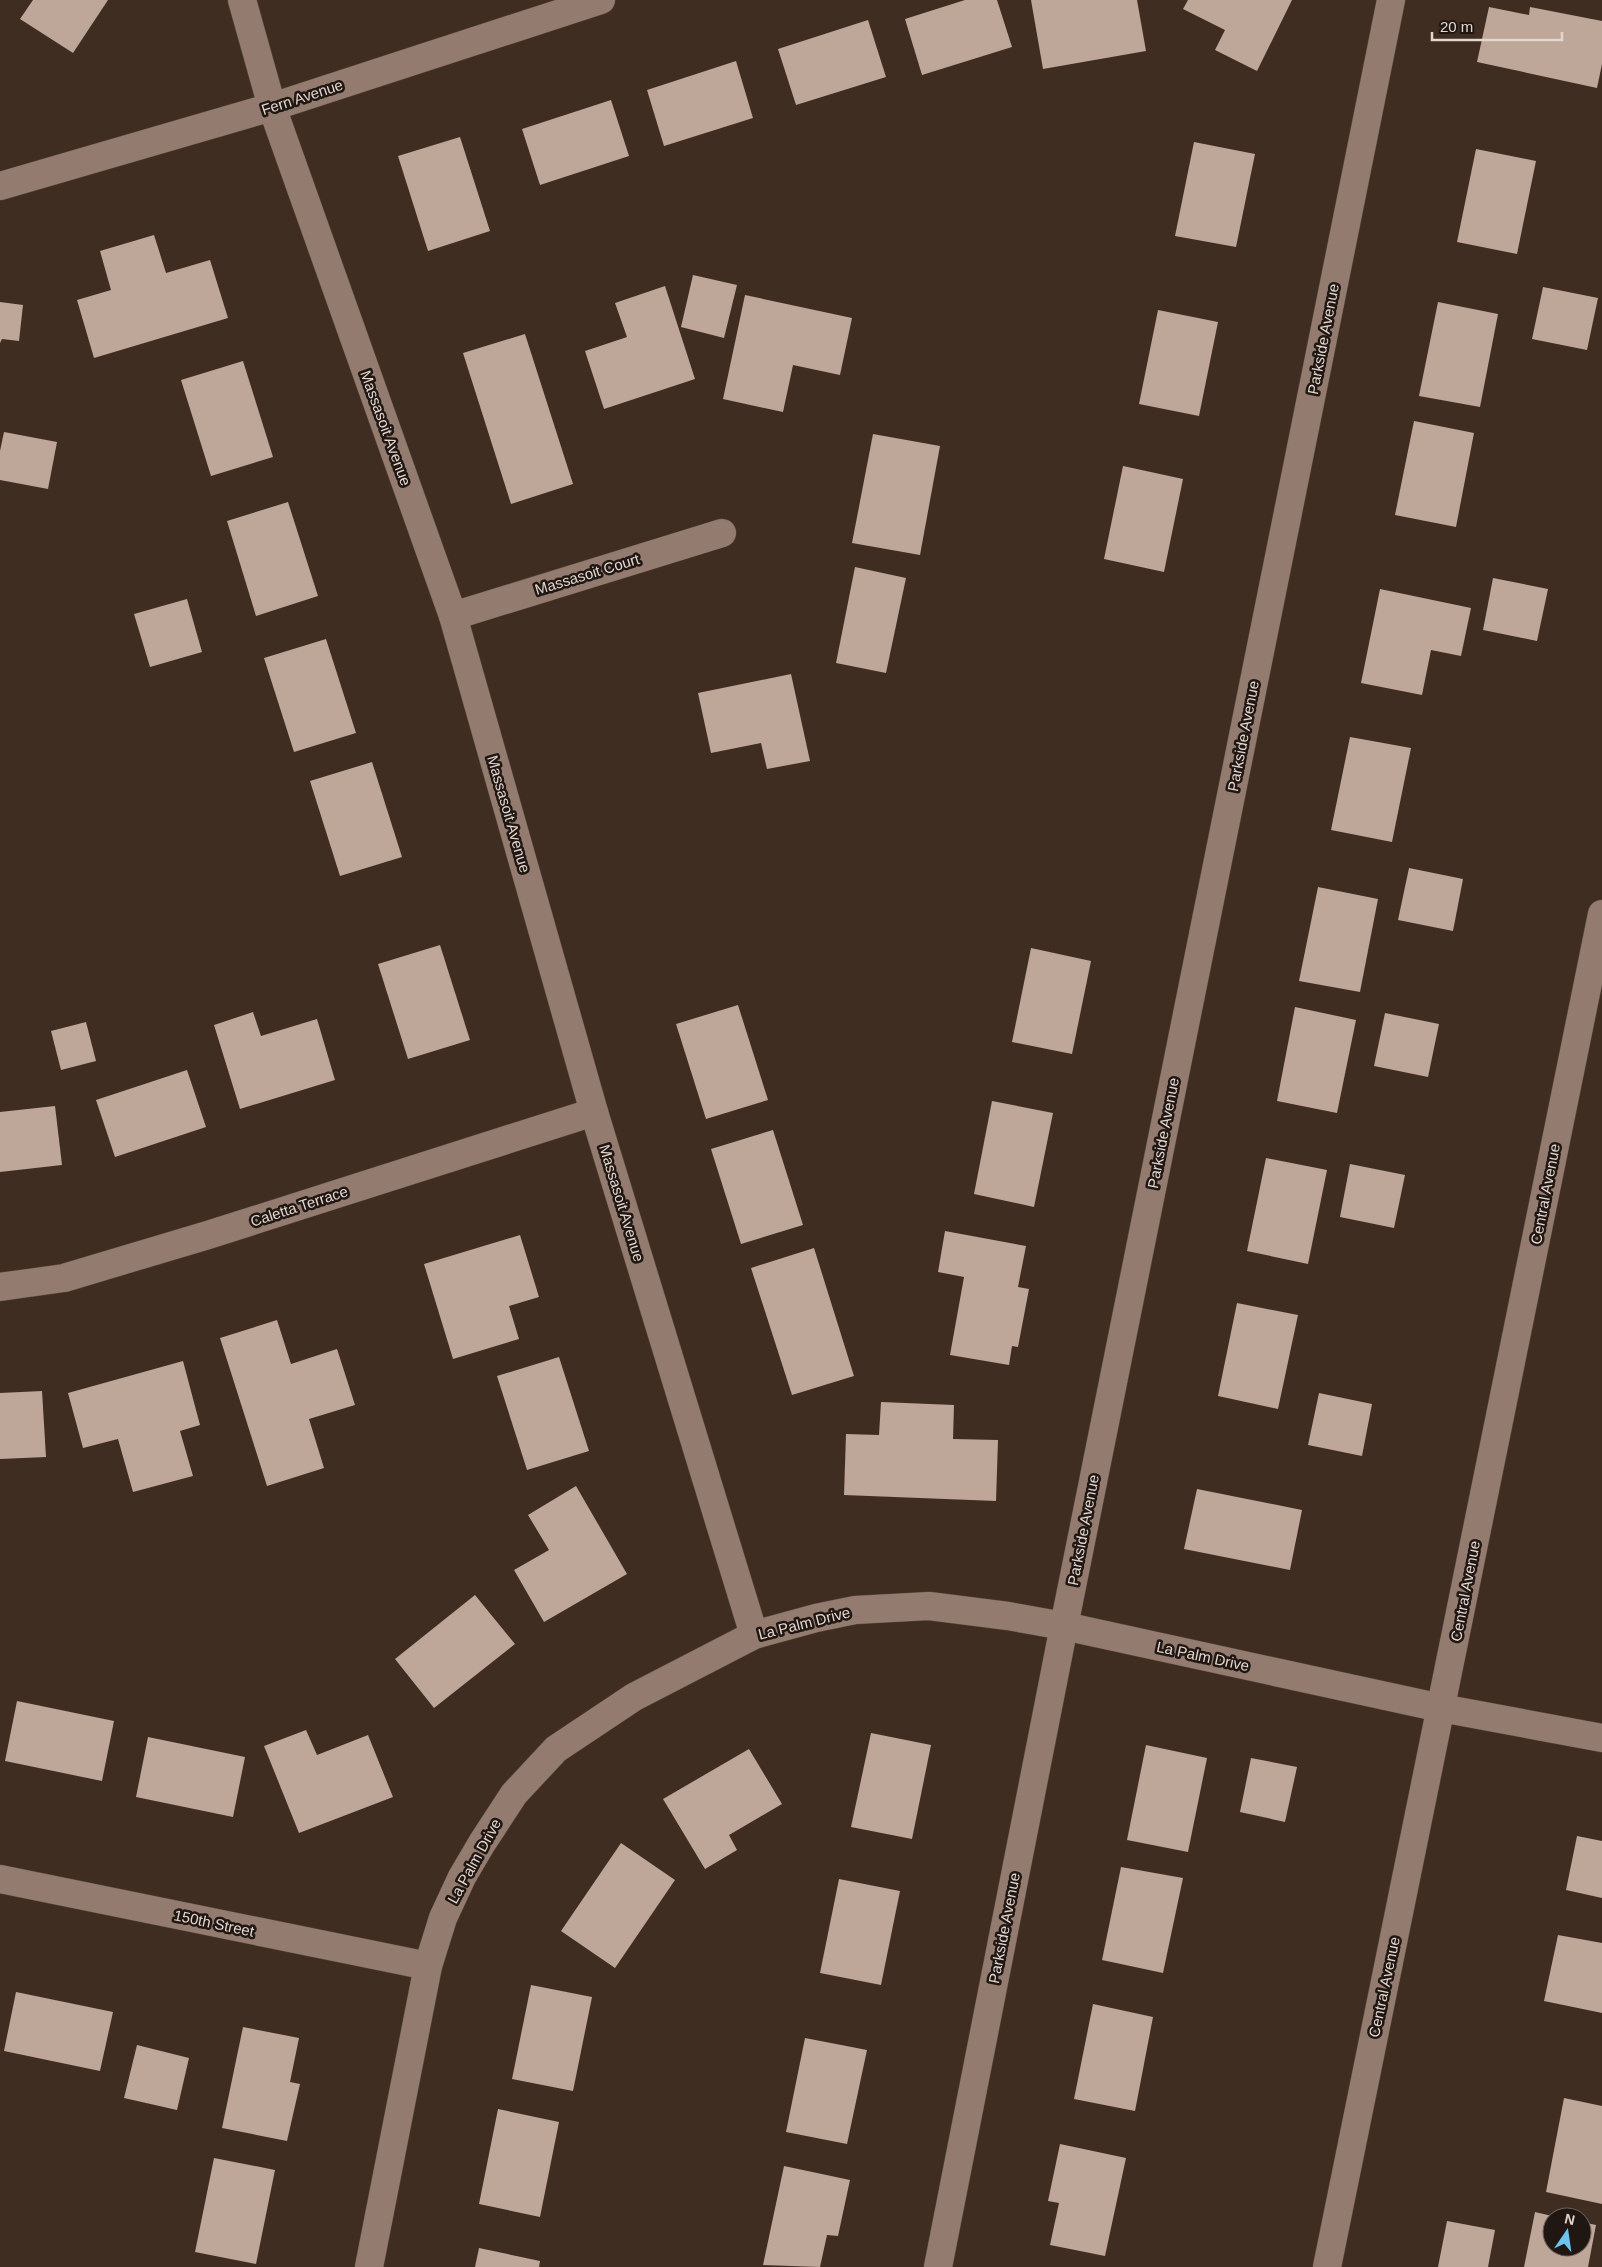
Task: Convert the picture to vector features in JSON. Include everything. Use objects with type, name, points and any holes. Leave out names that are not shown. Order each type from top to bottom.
[{"type":"street","name":"Massasoit Avenue","points":[[242,0],[272,107],[452,616],[594,1112],[754,1634]]},
{"type":"street","name":"Fern Avenue","points":[[0,186],[272,107],[601,0]]},
{"type":"street","name":"Parkside Avenue","points":[[938,2267],[1064,1626],[1391,0]]},
{"type":"street","name":"Massasoit Court","points":[[452,616],[722,533]]},
{"type":"street","name":"Central Avenue","points":[[1326,2267],[1602,914]]},
{"type":"street","name":"Caletta Terrace","points":[[0,1287],[64,1278],[594,1112]]},
{"type":"street","name":"La Palm Drive","points":[[369,2267],[428,1966],[443,1918],[462,1877],[482,1843],[514,1794],[556,1749],[634,1697],[754,1634],[855,1610],[929,1606],[1064,1626],[1441,1708],[1602,1738]]},
{"type":"street","name":"150th Street","points":[[0,1879],[428,1966]]},
{"type":"building","points":[[33,0],[108,0],[73,53],[20,19]]},
{"type":"building","points":[[965,0],[997,0],[1012,47],[922,75],[905,19]]},
{"type":"building","points":[[1031,0],[1137,0],[1146,51],[1043,69]]},
{"type":"building","points":[[1188,0],[1292,0],[1257,71],[1215,50],[1225,30],[1183,9]]},
{"type":"building","points":[[1489,7],[1529,15],[1530,7],[1602,21],[1602,64],[1597,88],[1477,62]]},
{"type":"building","points":[[868,20],[886,77],[796,105],[778,49]]},
{"type":"building","points":[[736,61],[753,118],[664,146],[647,90]]},
{"type":"building","points":[[611,100],[629,156],[540,185],[522,129]]},
{"type":"building","points":[[460,137],[490,231],[428,251],[398,156]]},
{"type":"building","points":[[1194,142],[1255,154],[1236,247],[1175,236]]},
{"type":"building","points":[[1476,149],[1536,161],[1517,254],[1457,242]]},
{"type":"building","points":[[154,235],[166,273],[210,260],[228,318],[94,358],[77,300],[111,290],[100,251]]},
{"type":"building","points":[[693,275],[737,285],[724,338],[681,327]]},
{"type":"building","points":[[665,286],[695,379],[604,409],[585,351],[627,337],[615,303]]},
{"type":"building","points":[[1543,287],[1598,298],[1587,350],[1532,339]]},
{"type":"building","points":[[745,295],[852,318],[840,375],[793,365],[783,412],[723,399]]},
{"type":"building","points":[[0,302],[23,305],[19,341],[2,339],[0,343]]},
{"type":"building","points":[[1438,302],[1498,314],[1480,407],[1419,396]]},
{"type":"building","points":[[1158,310],[1218,322],[1199,416],[1139,404]]},
{"type":"building","points":[[525,334],[573,484],[511,504],[463,353]]},
{"type":"building","points":[[243,361],[273,457],[211,476],[181,380]]},
{"type":"building","points":[[1414,421],[1474,433],[1456,527],[1395,515]]},
{"type":"building","points":[[4,432],[57,442],[48,489],[0,480],[0,451]]},
{"type":"building","points":[[873,434],[940,446],[920,555],[852,543]]},
{"type":"building","points":[[1123,466],[1183,479],[1164,572],[1104,559]]},
{"type":"building","points":[[288,502],[318,596],[256,616],[227,521]]},
{"type":"building","points":[[855,567],[906,578],[886,673],[836,663]]},
{"type":"building","points":[[1493,578],[1548,589],[1537,641],[1483,630]]},
{"type":"building","points":[[1380,589],[1471,608],[1461,656],[1431,650],[1422,695],[1361,683]]},
{"type":"building","points":[[187,599],[202,652],[150,667],[134,614]]},
{"type":"building","points":[[326,639],[356,733],[294,752],[264,658]]},
{"type":"building","points":[[791,674],[810,761],[767,769],[761,743],[711,753],[698,693]]},
{"type":"building","points":[[1350,737],[1411,748],[1392,842],[1331,830]]},
{"type":"building","points":[[372,762],[402,857],[340,876],[310,781]]},
{"type":"building","points":[[1409,868],[1463,879],[1453,931],[1398,920]]},
{"type":"building","points":[[1318,887],[1378,899],[1360,992],[1299,981]]},
{"type":"building","points":[[440,945],[470,1040],[408,1059],[378,964]]},
{"type":"building","points":[[1031,948],[1091,961],[1072,1054],[1012,1042]]},
{"type":"building","points":[[738,1005],[768,1100],[706,1119],[676,1024]]},
{"type":"building","points":[[1295,1007],[1356,1020],[1337,1113],[1277,1101]]},
{"type":"building","points":[[253,1012],[261,1036],[317,1019],[335,1080],[240,1109],[214,1025]]},
{"type":"building","points":[[1385,1013],[1439,1024],[1428,1077],[1374,1066]]},
{"type":"building","points":[[86,1022],[96,1061],[61,1070],[51,1031]]},
{"type":"building","points":[[187,1070],[206,1127],[115,1157],[96,1100]]},
{"type":"building","points":[[992,1101],[1053,1113],[1034,1207],[974,1194]]},
{"type":"building","points":[[55,1106],[62,1165],[0,1172],[0,1112]]},
{"type":"building","points":[[773,1130],[803,1225],[741,1244],[711,1149]]},
{"type":"building","points":[[1266,1158],[1327,1170],[1308,1264],[1247,1251]]},
{"type":"building","points":[[1350,1164],[1405,1175],[1394,1228],[1340,1217]]},
{"type":"building","points":[[945,1231],[1026,1246],[1018,1287],[1029,1289],[1018,1347],[1012,1346],[1009,1365],[950,1355],[964,1277],[938,1272]]},
{"type":"building","points":[[520,1235],[539,1297],[509,1306],[519,1339],[453,1359],[424,1264]]},
{"type":"building","points":[[814,1248],[854,1376],[792,1395],[751,1268]]},
{"type":"building","points":[[1237,1303],[1298,1315],[1278,1409],[1218,1396]]},
{"type":"building","points":[[277,1320],[291,1364],[337,1349],[355,1405],[309,1419],[324,1468],[267,1486],[220,1338]]},
{"type":"building","points":[[559,1357],[589,1451],[527,1470],[497,1376]]},
{"type":"building","points":[[183,1361],[200,1425],[180,1431],[193,1476],[133,1492],[118,1439],[83,1448],[68,1393]]},
{"type":"building","points":[[42,1391],[46,1457],[0,1459],[0,1393]]},
{"type":"building","points":[[1319,1393],[1372,1404],[1362,1456],[1308,1445]]},
{"type":"building","points":[[881,1402],[954,1405],[953,1439],[998,1440],[996,1501],[844,1495],[846,1434],[879,1435]]},
{"type":"building","points":[[576,1486],[627,1574],[544,1622],[514,1570],[549,1550],[528,1515]]},
{"type":"building","points":[[1197,1489],[1302,1510],[1290,1570],[1184,1549]]},
{"type":"building","points":[[475,1595],[515,1644],[434,1708],[395,1659]]},
{"type":"building","points":[[17,1701],[114,1721],[102,1781],[5,1761]]},
{"type":"building","points":[[306,1730],[317,1755],[368,1735],[393,1797],[299,1833],[264,1746]]},
{"type":"building","points":[[871,1733],[931,1745],[912,1839],[851,1827]]},
{"type":"building","points":[[148,1737],[245,1757],[233,1817],[136,1797]]},
{"type":"building","points":[[1146,1745],[1207,1758],[1188,1852],[1127,1840]]},
{"type":"building","points":[[749,1749],[782,1804],[729,1835],[737,1850],[705,1869],[663,1799]]},
{"type":"building","points":[[1251,1758],[1297,1767],[1285,1822],[1240,1812]]},
{"type":"building","points":[[1577,1836],[1602,1841],[1602,1898],[1566,1890]]},
{"type":"building","points":[[621,1843],[675,1880],[615,1968],[561,1931]]},
{"type":"building","points":[[1121,1867],[1183,1878],[1163,1973],[1102,1960]]},
{"type":"building","points":[[839,1879],[900,1891],[881,1985],[820,1973]]},
{"type":"building","points":[[1558,1935],[1602,1943],[1602,2013],[1544,2001]]},
{"type":"building","points":[[531,1985],[592,1997],[573,2091],[512,2079]]},
{"type":"building","points":[[16,1992],[113,2012],[100,2071],[4,2051]]},
{"type":"building","points":[[1093,2004],[1153,2017],[1135,2111],[1074,2099]]},
{"type":"building","points":[[243,2027],[299,2038],[290,2082],[300,2084],[287,2141],[222,2128]]},
{"type":"building","points":[[805,2038],[867,2050],[847,2144],[786,2132]]},
{"type":"building","points":[[137,2045],[189,2058],[177,2110],[124,2098]]},
{"type":"building","points":[[1564,2098],[1602,2106],[1602,2204],[1546,2192]]},
{"type":"building","points":[[498,2109],[559,2122],[540,2217],[479,2204]]},
{"type":"building","points":[[1060,2144],[1126,2158],[1105,2256],[1050,2245],[1059,2203],[1048,2201]]},
{"type":"building","points":[[214,2158],[275,2170],[256,2264],[195,2252]]},
{"type":"building","points":[[784,2166],[850,2180],[838,2236],[827,2235],[820,2267],[763,2265]]},
{"type":"building","points":[[1535,2212],[1542,2214],[1542,2257],[1590,2257],[1588,2267],[1524,2267]]},
{"type":"building","points":[[1447,2221],[1495,2230],[1488,2267],[1438,2267]]},
{"type":"building","points":[[1592,2224],[1596,2225],[1592,2246]]},
{"type":"building","points":[[479,2248],[540,2261],[539,2267],[475,2267]]}]
